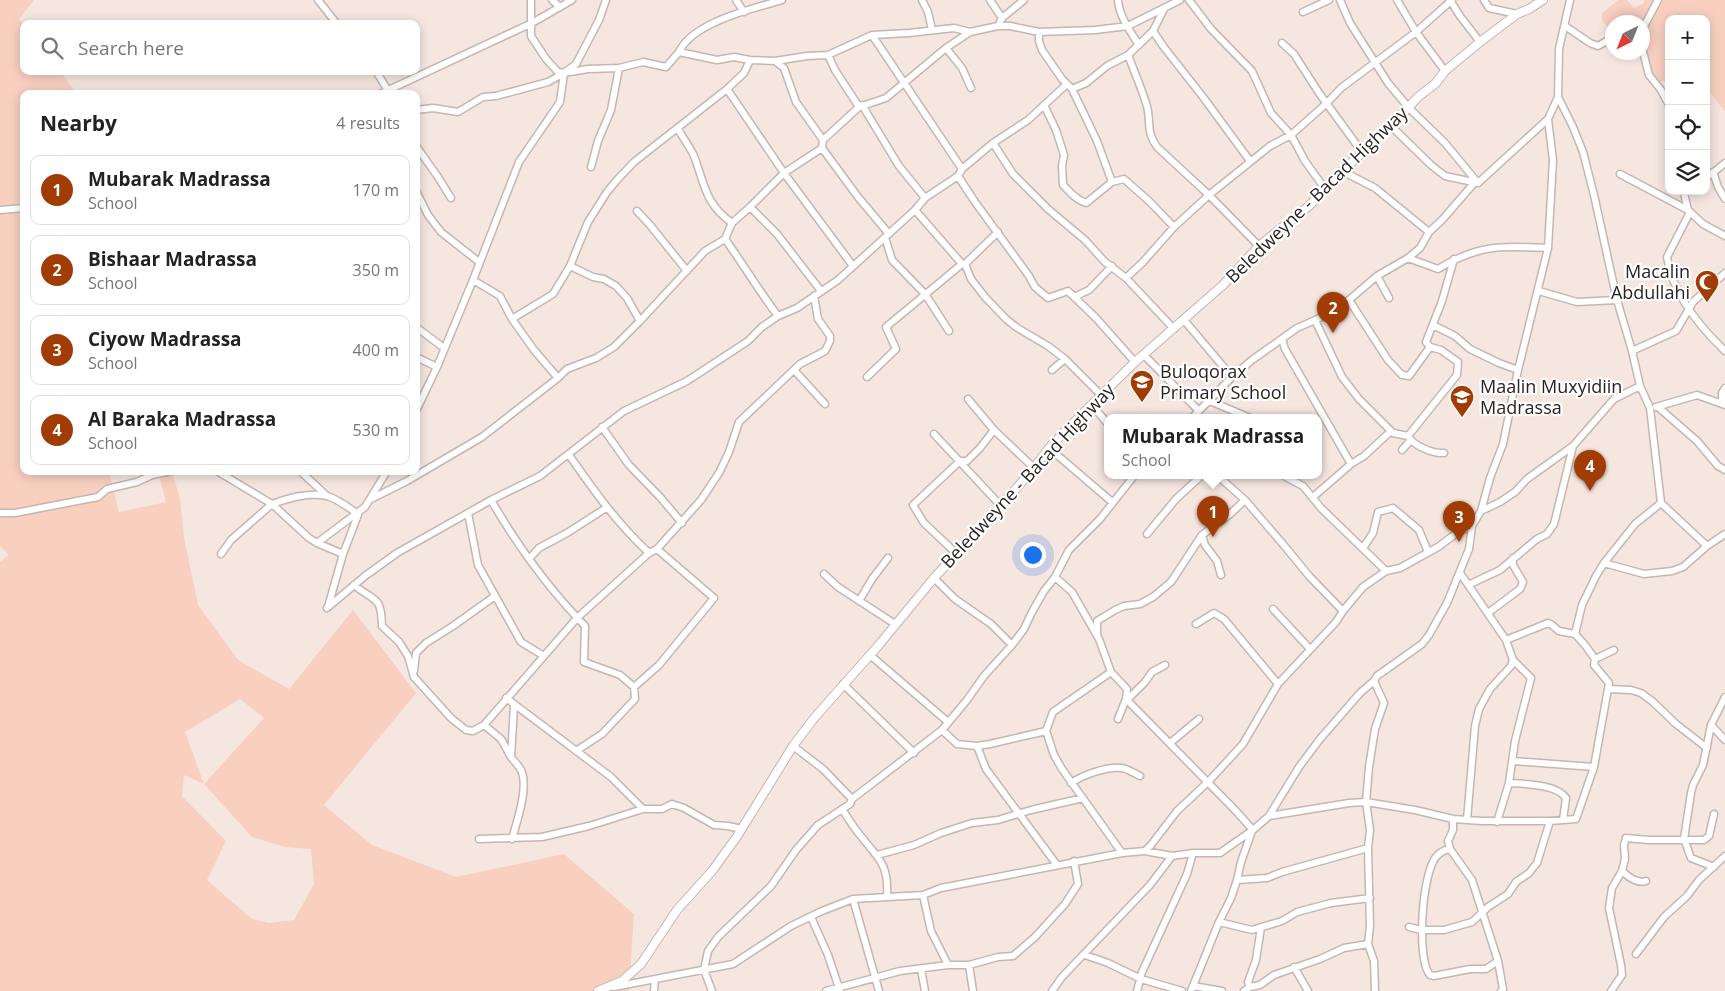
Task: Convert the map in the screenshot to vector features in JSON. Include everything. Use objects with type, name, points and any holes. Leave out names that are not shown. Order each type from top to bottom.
[{"type":"street","points":[[318,0],[334,20]]},
{"type":"street","points":[[531,0],[531,36],[546,59],[558,72],[564,73],[588,69],[619,68],[643,62],[666,67],[689,39],[718,20],[782,0]]},
{"type":"street","points":[[552,0],[560,8]]},
{"type":"street","points":[[393,90],[532,23],[572,0]]},
{"type":"street","points":[[420,110],[433,108],[458,112],[483,97],[496,96],[548,82],[564,73],[576,64],[606,0]]},
{"type":"street","points":[[736,0],[744,12]]},
{"type":"street","points":[[922,0],[928,12],[932,30]]},
{"type":"street","points":[[990,0],[1002,18]]},
{"type":"street","points":[[998,26],[1002,18],[1024,0]]},
{"type":"street","points":[[1118,0],[1118,7],[1139,45]]},
{"type":"street","points":[[949,331],[925,294],[892,260],[887,235],[822,148],[823,140],[861,106],[886,98],[946,48],[970,32],[998,26],[1010,26],[1039,32],[1094,30],[1128,26],[1180,0]]},
{"type":"street","points":[[1190,0],[1211,29],[1252,71],[1271,112],[1291,135],[1305,161],[1325,189]]},
{"type":"street","points":[[1303,12],[1329,0]]},
{"type":"street","points":[[1340,0],[1350,24],[1388,82],[1410,108],[1445,143],[1476,183]]},
{"type":"street","points":[[1397,0],[1416,32],[1445,71]]},
{"type":"street","points":[[1484,0],[1489,8],[1517,14]]},
{"type":"street","name":"Beledweyne - Bacad Highway","points":[[600,990],[622,981],[641,964],[677,910],[712,871],[742,829],[793,746],[843,684],[870,656],[934,578],[1001,506],[1049,448],[1135,362],[1222,285],[1260,246],[1309,206],[1342,171],[1436,83],[1445,71],[1517,14],[1543,0]]},
{"type":"street","points":[[1196,414],[1210,402],[1232,377],[1252,360],[1297,328],[1349,300],[1377,276],[1408,258],[1420,248],[1429,232],[1476,183],[1548,119],[1558,97],[1559,49],[1570,0]]},
{"type":"street","points":[[1650,15],[1658,0]]},
{"type":"street","points":[[1126,278],[1174,227],[1209,195],[1270,146],[1291,135],[1341,88],[1416,32],[1451,1],[1480,42]]},
{"type":"street","points":[[358,514],[343,554],[328,608],[354,585],[397,554],[491,500],[540,476],[624,411],[687,381],[748,341],[762,327],[778,316],[797,308],[838,280],[915,210],[925,198],[958,176],[962,168],[993,143],[1028,120],[1044,105],[1070,87],[1086,83],[1107,66],[1128,55],[1154,31],[1164,9]]},
{"type":"street","points":[[1565,26],[1590,43],[1598,46],[1605,42]]},
{"type":"street","points":[[679,52],[717,60],[734,57],[775,61],[828,55],[872,35],[954,28],[970,32]]},
{"type":"street","points":[[1154,31],[1163,46],[1250,161]]},
{"type":"street","points":[[1039,32],[1042,50],[1070,87],[1097,142],[1112,182]]},
{"type":"street","points":[[872,35],[962,168]]},
{"type":"street","points":[[1282,43],[1294,54],[1362,152]]},
{"type":"street","points":[[946,48],[962,68],[972,88]]},
{"type":"street","points":[[828,55],[835,70],[861,106],[899,166],[925,198]]},
{"type":"street","points":[[1128,55],[1147,104],[1148,131],[1152,140],[1260,246]]},
{"type":"street","points":[[512,319],[553,294],[570,266],[588,222],[607,192],[634,162],[727,89],[744,73],[750,60]]},
{"type":"street","points":[[1645,60],[1648,76],[1661,90],[1665,98]]},
{"type":"street","points":[[775,61],[784,68],[796,102],[823,140]]},
{"type":"street","points":[[591,167],[598,141],[611,110],[619,68]]},
{"type":"street","points":[[420,402],[496,225],[518,162],[560,102],[564,73]]},
{"type":"street","points":[[378,75],[388,90]]},
{"type":"street","points":[[727,89],[784,173],[853,266]]},
{"type":"street","points":[[1558,97],[1573,127],[1582,152],[1594,195],[1617,300],[1640,386],[1650,408],[1661,503],[1707,546]]},
{"type":"street","points":[[1044,105],[1056,130],[1064,155],[1062,166],[1063,185],[1080,201],[1086,203],[1112,182],[1124,180],[1154,206],[1174,227]]},
{"type":"street","points":[[600,990],[733,964],[791,926],[853,899],[923,895],[941,888],[1122,853],[1145,851],[1172,856],[1193,853],[1220,853],[1253,830],[1268,816],[1299,767],[1320,739],[1360,693],[1377,676],[1422,644],[1447,603],[1460,572],[1469,549],[1472,526],[1481,511],[1490,478],[1503,444],[1518,370],[1548,248],[1553,160],[1548,119]]},
{"type":"street","points":[[1391,126],[1445,176],[1476,183]]},
{"type":"street","points":[[678,129],[693,154],[709,200],[719,214],[732,223]]},
{"type":"street","points":[[993,143],[1013,174],[1048,209],[1085,240],[1105,262],[1126,278],[1174,329]]},
{"type":"street","points":[[420,474],[482,437],[567,369],[596,358],[614,347],[705,251],[725,239],[732,223],[784,173],[822,148]]},
{"type":"street","points":[[420,152],[451,198]]},
{"type":"street","points":[[1710,175],[1725,163]]},
{"type":"street","points":[[1342,171],[1375,188],[1429,232]]},
{"type":"street","points":[[1714,172],[1718,187],[1725,199]]},
{"type":"street","points":[[1620,174],[1689,211],[1703,224],[1725,236]]},
{"type":"street","points":[[958,176],[1035,287],[1048,298],[1068,291],[1096,318],[1135,362]]},
{"type":"street","points":[[1684,195],[1689,211],[1667,257],[1672,277],[1689,307],[1725,354]]},
{"type":"street","points":[[420,199],[440,232],[479,262]]},
{"type":"street","points":[[750,207],[777,234],[821,291]]},
{"type":"street","points":[[0,210],[20,208]]},
{"type":"street","points":[[915,210],[964,264],[971,279],[1006,319],[1065,359],[1101,395]]},
{"type":"street","points":[[637,211],[687,271]]},
{"type":"street","points":[[867,377],[896,349],[886,326],[964,264],[998,232]]},
{"type":"street","points":[[725,239],[756,287],[778,316]]},
{"type":"street","points":[[1408,258],[1438,269],[1454,259],[1480,250],[1497,247],[1548,248]]},
{"type":"street","points":[[1402,450],[1457,375],[1458,362],[1441,350],[1430,347],[1426,342],[1442,301],[1454,259]]},
{"type":"street","points":[[570,266],[593,277],[604,279],[616,286],[627,298],[640,321]]},
{"type":"street","points":[[1074,297],[1089,290],[1112,266]]},
{"type":"street","points":[[1632,351],[1676,331],[1689,307],[1725,273]]},
{"type":"street","points":[[1377,276],[1389,298]]},
{"type":"street","points":[[473,280],[500,296],[512,319],[534,350],[558,378]]},
{"type":"street","points":[[1538,291],[1577,302],[1617,300]]},
{"type":"street","points":[[354,585],[366,595],[376,600],[381,608],[382,626],[399,642],[408,656],[414,676],[452,718],[466,730],[473,731],[484,725],[577,618],[649,553],[657,549],[682,523],[701,500],[719,473],[729,452],[739,422],[800,364],[825,350],[830,341],[830,336],[818,319],[814,296]]},
{"type":"street","points":[[1349,300],[1388,360],[1402,375],[1408,376],[1413,372],[1430,347]]},
{"type":"street","points":[[1184,320],[1232,377]]},
{"type":"street","points":[[1315,320],[1342,377],[1359,399],[1394,434],[1409,438],[1431,451],[1444,453]]},
{"type":"street","points":[[1432,325],[1455,336],[1470,348],[1499,364],[1518,370]]},
{"type":"street","points":[[420,330],[444,348]]},
{"type":"street","points":[[1282,339],[1351,464]]},
{"type":"street","points":[[1144,355],[1199,411]]},
{"type":"street","points":[[420,359],[437,366]]},
{"type":"street","points":[[1052,370],[1065,359]]},
{"type":"street","points":[[794,371],[825,404]]},
{"type":"street","points":[[1481,511],[1515,492],[1527,479],[1573,446],[1614,399],[1640,386]]},
{"type":"street","points":[[1650,408],[1697,395],[1724,404],[1722,393],[1725,388]]},
{"type":"street","points":[[968,399],[994,430],[1034,468]]},
{"type":"street","points":[[1210,402],[1240,414]]},
{"type":"street","points":[[1092,405],[1104,419]]},
{"type":"street","points":[[1658,407],[1697,442],[1718,466],[1725,470]]},
{"type":"street","points":[[602,427],[629,465],[682,523]]},
{"type":"street","points":[[956,554],[924,523],[913,505],[960,461],[967,461],[994,430]]},
{"type":"street","points":[[1313,497],[1351,464],[1364,456],[1391,431]]},
{"type":"street","points":[[934,434],[1001,506]]},
{"type":"street","points":[[1468,585],[1500,570],[1547,534],[1554,524],[1573,446]]},
{"type":"street","points":[[1049,448],[1112,502]]},
{"type":"street","points":[[569,455],[606,508],[649,553]]},
{"type":"street","points":[[0,512],[15,513],[98,497],[107,489],[137,482],[152,475]]},
{"type":"street","points":[[224,475],[272,504],[317,543],[343,554]]},
{"type":"street","points":[[304,475],[327,496],[358,514]]},
{"type":"street","points":[[317,543],[358,514],[370,500],[385,475]]},
{"type":"street","points":[[370,500],[419,475]]},
{"type":"street","points":[[712,991],[704,970],[708,951],[718,937],[771,886],[796,850],[818,825],[850,804],[852,799],[942,730],[1024,629],[1069,550],[1100,519],[1131,479]]},
{"type":"street","points":[[1147,534],[1176,499],[1198,479]]},
{"type":"street","points":[[1221,479],[1245,500],[1310,577],[1343,611]]},
{"type":"street","points":[[1290,479],[1303,486],[1322,508],[1386,571]]},
{"type":"street","points":[[221,554],[231,540],[272,504],[290,498],[312,495],[327,496]]},
{"type":"street","points":[[491,500],[511,534],[585,626],[584,662],[620,676],[634,687],[635,699],[602,734],[576,751]]},
{"type":"street","points":[[1097,635],[1097,621],[1124,606],[1140,604],[1153,597],[1172,582],[1202,535],[1229,515],[1245,500]]},
{"type":"street","points":[[1575,634],[1582,605],[1604,563],[1635,524],[1661,503]]},
{"type":"street","points":[[530,558],[539,548],[606,508]]},
{"type":"street","points":[[1363,548],[1373,533],[1378,512],[1393,508],[1419,530],[1428,552]]},
{"type":"street","points":[[468,513],[478,565],[521,642],[544,656]]},
{"type":"street","points":[[1145,851],[1177,812],[1243,744],[1278,684],[1336,622],[1363,587],[1386,571],[1400,568],[1438,547],[1458,532],[1472,526]]},
{"type":"street","points":[[1604,563],[1644,574],[1672,571],[1683,567],[1707,546],[1725,534]]},
{"type":"street","points":[[1202,535],[1205,545],[1217,561],[1221,575]]},
{"type":"street","points":[[634,687],[659,665],[714,598],[657,549]]},
{"type":"street","points":[[859,601],[872,579],[888,558]]},
{"type":"street","points":[[1488,613],[1520,589],[1523,582],[1514,565],[1514,558]]},
{"type":"street","points":[[1460,572],[1506,640],[1514,660],[1531,678],[1515,741],[1509,783],[1497,822]]},
{"type":"street","points":[[824,574],[838,587],[895,624]]},
{"type":"street","points":[[1055,577],[1072,592],[1097,635],[1111,672],[1126,689],[1126,699],[1118,719]]},
{"type":"street","points":[[934,578],[955,599],[991,624],[1012,645]]},
{"type":"street","points":[[414,676],[416,653],[421,648],[495,596]]},
{"type":"street","points":[[1274,609],[1310,649]]},
{"type":"street","points":[[1196,624],[1214,613],[1224,619],[1278,684]]},
{"type":"street","points":[[1268,816],[1366,802],[1467,820],[1497,822],[1576,819],[1594,768],[1609,683],[1594,665],[1595,660],[1585,644],[1575,634],[1559,632],[1548,623],[1506,640]]},
{"type":"street","points":[[1595,660],[1614,650]]},
{"type":"street","points":[[870,656],[948,722]]},
{"type":"street","points":[[1467,820],[1471,760],[1475,726],[1480,708],[1490,689],[1511,666],[1514,660]]},
{"type":"street","points":[[1126,699],[1145,682],[1152,672],[1165,665]]},
{"type":"street","points":[[1111,672],[1053,712],[1046,731],[1054,755],[1062,770],[1122,853]]},
{"type":"street","points":[[1374,681],[1384,703],[1375,729],[1366,802],[1370,830],[1368,848],[1370,898],[1368,944],[1374,960],[1375,991]]},
{"type":"street","points":[[843,684],[914,753]]},
{"type":"street","points":[[1608,689],[1631,690],[1641,694],[1652,701],[1676,724],[1707,748]]},
{"type":"street","points":[[1714,868],[1691,858],[1684,839],[1693,784],[1703,766],[1711,725],[1725,697]]},
{"type":"street","points":[[506,698],[514,706],[610,777],[643,809]]},
{"type":"street","points":[[1126,699],[1253,830]]},
{"type":"street","points":[[511,757],[514,706]]},
{"type":"street","points":[[1170,743],[1199,720]]},
{"type":"street","points":[[484,725],[501,739],[521,770],[524,780],[521,804],[512,839]]},
{"type":"street","points":[[1711,725],[1725,740]]},
{"type":"street","points":[[942,730],[957,744],[977,746],[1046,731]]},
{"type":"street","points":[[793,746],[823,769],[852,799]]},
{"type":"street","points":[[977,746],[986,769],[1057,866]]},
{"type":"street","points":[[1513,761],[1594,768]]},
{"type":"street","points":[[1071,783],[1082,776],[1113,768],[1123,768],[1140,776]]},
{"type":"street","points":[[1509,783],[1533,784],[1550,788],[1563,794],[1566,798],[1563,820]]},
{"type":"street","points":[[877,854],[914,845],[941,833],[972,823],[998,820],[1082,798]]},
{"type":"street","points":[[479,839],[542,837],[589,826],[643,809],[662,809],[672,804],[684,808],[714,825],[742,829]]},
{"type":"street","points":[[842,809],[859,834],[877,854],[885,870],[887,896]]},
{"type":"street","points":[[1611,991],[1622,975],[1610,908],[1612,888],[1622,871],[1625,859],[1624,845],[1626,838],[1649,840],[1707,838],[1714,814]]},
{"type":"street","points":[[1453,818],[1453,830],[1448,842],[1450,849],[1472,880],[1498,961],[1503,989],[1501,991]]},
{"type":"street","points":[[1408,927],[1421,930],[1444,930],[1472,922],[1508,894],[1516,882],[1529,873],[1537,863],[1550,821]]},
{"type":"street","points":[[1222,991],[1192,989],[1219,922],[1231,898],[1241,862],[1253,830]]},
{"type":"street","points":[[1237,880],[1267,878],[1368,848]]},
{"type":"street","points":[[1450,849],[1436,857],[1429,873],[1421,930],[1422,954],[1427,972],[1430,975],[1486,969],[1498,961]]},
{"type":"street","points":[[1137,991],[1153,946],[1186,874],[1193,853]]},
{"type":"street","points":[[1052,991],[1062,977],[1150,885],[1172,856]]},
{"type":"street","points":[[1636,954],[1664,917],[1725,856]]},
{"type":"street","points":[[826,991],[900,971],[948,965],[969,965],[998,957],[1013,956],[1035,937],[1065,904],[1078,884],[1074,861]]},
{"type":"street","points":[[1622,871],[1634,880],[1646,881]]},
{"type":"street","points":[[923,895],[931,931],[948,965]]},
{"type":"street","points":[[1219,922],[1252,930],[1282,921],[1297,912],[1331,903],[1370,898]]},
{"type":"street","points":[[853,899],[879,991]]},
{"type":"street","points":[[811,917],[828,955],[839,989]]},
{"type":"street","points":[[1261,927],[1256,960],[1247,989],[1259,988],[1274,975],[1320,959],[1344,948],[1368,944]]},
{"type":"street","points":[[1084,955],[1108,963],[1141,979],[1182,991]]},
{"type":"street","points":[[969,965],[973,991]]},
{"type":"street","points":[[1294,967],[1308,991]]},
{"type":"street","points":[[921,969],[925,991]]},
{"type":"street","points":[[654,991],[655,979]]},
{"type":"shaded area","points":[[0,0],[34,0],[19,19],[20,75],[63,75],[74,90],[20,90],[20,475],[110,475],[119,512],[166,502],[159,475],[173,475],[180,499],[184,537],[198,605],[238,660],[289,689],[353,610],[416,693],[324,805],[372,845],[456,877],[564,854],[634,914],[629,991],[0,991],[0,562],[9,555],[0,546]],"holes":[[[240,699],[264,718],[204,784],[185,732]],[[184,775],[204,784],[252,837],[285,847],[311,849],[314,884],[294,920],[269,923],[252,919],[207,880],[226,841],[182,796]]]},
{"type":"shaded area","points":[[1618,0],[1627,0],[1634,8],[1644,3],[1644,0],[1725,0],[1725,112],[1710,92],[1710,15],[1665,15],[1665,81],[1654,83],[1648,60],[1650,60],[1650,15],[1605,15],[1605,24],[1601,14]]},
{"type":"place","name":"Macalin Abdullahi","points":[[1707,303]]},
{"type":"place","name":"Bishaar Madrassa","points":[[1333,333]]},
{"type":"place","name":"Buloqorax Primary School","points":[[1142,403]]},
{"type":"place","name":"Maalin Muxyidiin Madrassa","points":[[1462,418]]},
{"type":"place","name":"Al Baraka Madrassa","points":[[1590,491]]},
{"type":"place","name":"Mubarak Madrassa","points":[[1213,537]]},
{"type":"place","name":"Ciyow Madrassa","points":[[1459,542]]}]
